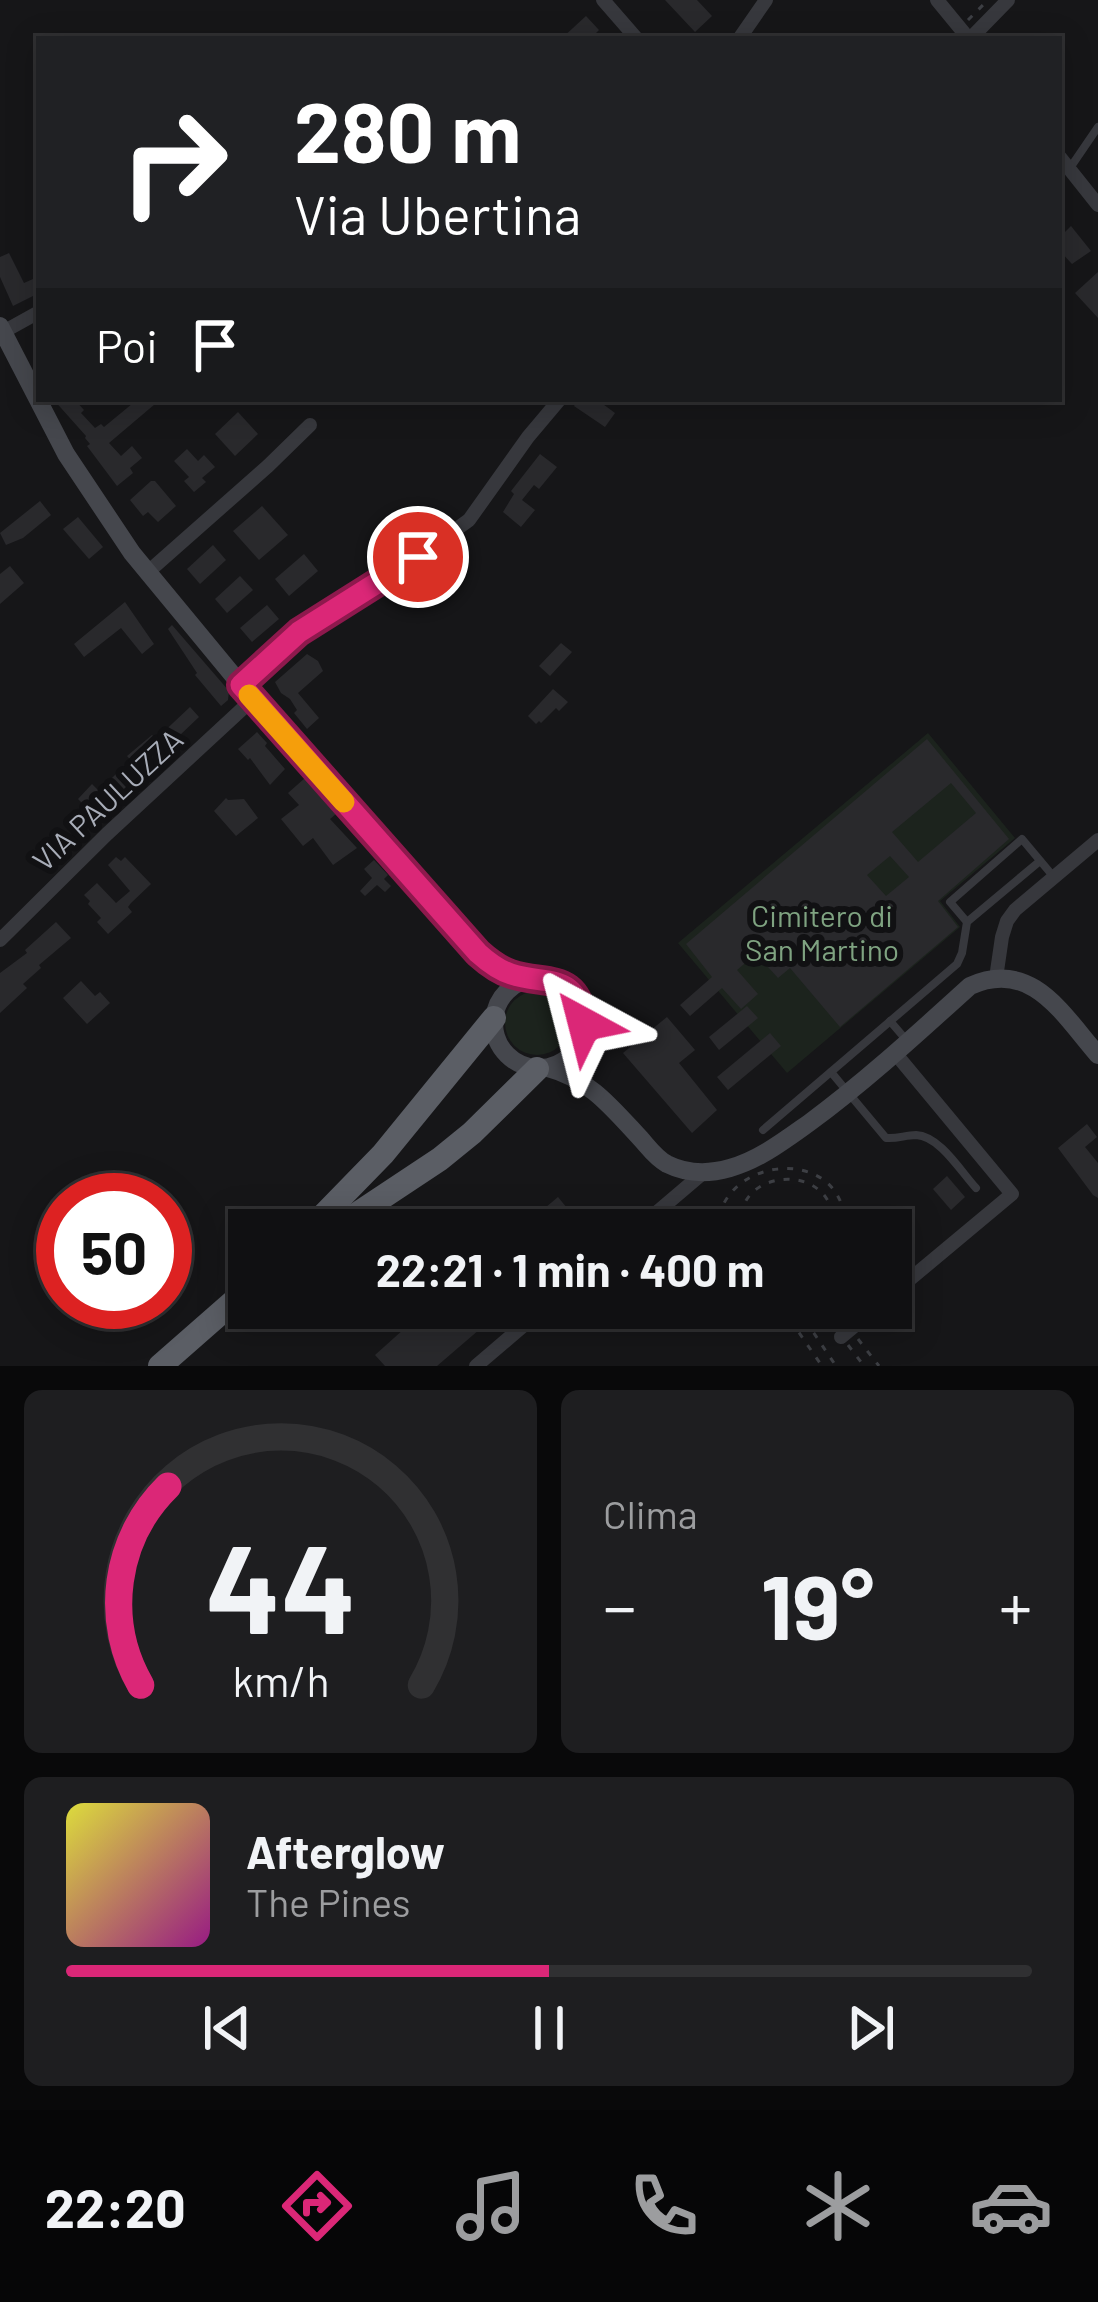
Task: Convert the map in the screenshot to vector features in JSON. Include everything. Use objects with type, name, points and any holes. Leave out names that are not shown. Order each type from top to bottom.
[{"type":"highway","points":[[329,1209],[382,1154],[494,1015]]},
{"type":"highway","points":[[365,1209],[440,1159],[542,1068]]},
{"type":"highway","points":[[160,1366],[228,1308]]},
{"type":"main road","points":[[2,329],[36,395]]},
{"type":"main road","points":[[39,402],[104,514],[148,572],[247,692],[478,953],[504,971],[555,981],[576,998],[582,1010],[586,1066],[599,1094]]},
{"type":"main road","points":[[478,953],[487,973],[494,1033],[509,1058],[522,1066],[574,1077],[599,1094],[657,1157],[670,1166],[704,1173],[733,1167],[768,1150],[849,1093],[970,986],[996,978],[1018,980],[1047,995],[1098,1055]]},
{"type":"main road","points":[[494,1015],[512,986],[532,978]]},
{"type":"main road","points":[[542,1068],[568,1058],[581,1039]]},
{"type":"street","points":[[603,0],[634,36]]},
{"type":"street","points":[[741,36],[766,0]]},
{"type":"street","points":[[937,0],[967,35],[1008,0]]},
{"type":"street","points":[[1062,160],[1098,205]]},
{"type":"street","points":[[2,329],[36,313]]},
{"type":"street","name":"VIA PAULUZZA","points":[[0,940],[247,692],[299,632],[469,520],[558,402]]},
{"type":"street","points":[[148,572],[310,425]]},
{"type":"street","points":[[996,978],[1006,921],[1098,840]]},
{"type":"street","points":[[902,1048],[1012,1194],[912,1277]]},
{"type":"street","points":[[661,1209],[704,1173]]},
{"type":"street","points":[[476,1366],[519,1329]]},
{"type":"street","points":[[845,1333],[850,1329]]},
{"type":"lane","points":[[1069,170],[1098,127]]},
{"type":"lane","points":[[968,922],[950,902],[1022,839],[1049,882]]},
{"type":"lane","points":[[763,1130],[957,964],[968,922],[1040,861]]},
{"type":"lane","points":[[1028,871],[1049,882]]},
{"type":"lane","points":[[890,1021],[902,1048]]},
{"type":"lane","points":[[831,1072],[886,1138],[914,1135],[932,1139],[976,1188]]},
{"type":"path","points":[[967,35],[988,0]]},
{"type":"path","points":[[721,1209],[724,1198],[735,1188],[789,1166],[817,1174],[838,1194],[842,1209]]},
{"type":"path","points":[[741,1209],[752,1192],[787,1178],[808,1182],[829,1199],[832,1209]]},
{"type":"path","points":[[796,1329],[822,1366]]},
{"type":"path","points":[[810,1329],[836,1366]]},
{"type":"path","points":[[840,1329],[879,1366]]},
{"type":"path","points":[[845,1333],[864,1366]]},
{"type":"green space","name":"Cimitero di San Martino","points":[[928,733],[1015,838],[940,901],[960,927],[787,1073],[678,943]]},
{"type":"green space","points":[[537,991],[560,1000],[569,1023],[560,1046],[537,1055],[514,1046],[505,1023],[514,1000]]},
{"type":"building","points":[[665,0],[697,0],[712,16],[695,32]]},
{"type":"building","points":[[586,16],[599,30],[593,36],[564,36]]},
{"type":"building","points":[[1071,226],[1091,251],[1072,264],[1062,253],[1062,235]]},
{"type":"building","points":[[9,253],[24,283],[33,279],[36,294],[13,306],[0,277],[0,257]]},
{"type":"building","points":[[1098,272],[1098,318],[1075,293]]},
{"type":"building","points":[[56,402],[77,402],[95,428],[104,427],[134,402],[155,404],[109,443],[121,456],[132,446],[142,458],[117,486],[87,446],[86,436]]},
{"type":"building","points":[[600,402],[615,413],[605,427],[574,406]]},
{"type":"building","points":[[238,412],[258,434],[235,456],[215,434]]},
{"type":"building","points":[[187,449],[198,461],[204,455],[215,467],[194,492],[184,481],[189,477],[174,461]]},
{"type":"building","points":[[540,454],[557,467],[539,489],[534,485],[522,500],[535,510],[521,527],[503,512],[514,494],[511,491]]},
{"type":"building","points":[[151,481],[176,506],[158,522],[148,512],[143,516],[130,500]]},
{"type":"building","points":[[40,501],[51,515],[23,538],[6,545],[0,533]]},
{"type":"building","points":[[262,506],[288,535],[259,560],[233,531]]},
{"type":"building","points":[[78,517],[103,547],[89,559],[63,529]]},
{"type":"building","points":[[213,545],[226,560],[200,584],[187,569]]},
{"type":"building","points":[[304,554],[318,571],[289,596],[275,579]]},
{"type":"building","points":[[10,566],[24,583],[0,604],[0,574]]},
{"type":"building","points":[[240,576],[253,590],[227,613],[215,599]]},
{"type":"building","points":[[125,602],[154,644],[142,654],[121,628],[84,657],[74,644]]},
{"type":"building","points":[[267,605],[279,619],[252,642],[240,628]]},
{"type":"building","points":[[172,625],[229,691],[221,706],[195,675],[168,629]]},
{"type":"building","points":[[561,643],[572,652],[550,676],[539,666]]},
{"type":"building","points":[[307,654],[323,671],[298,693],[319,718],[307,729],[275,682]]},
{"type":"building","points":[[553,689],[568,702],[536,724],[528,716]]},
{"type":"building","points":[[190,707],[199,717],[141,772],[127,756],[152,735],[156,739]]},
{"type":"building","points":[[257,732],[285,769],[270,785],[238,749]]},
{"type":"building","name":"Cimitero di San Martino","points":[[927,739],[1009,839],[938,901],[958,927],[840,1027],[790,968],[778,978],[756,954],[737,970],[758,994],[741,1009],[722,988],[690,1016],[680,1005],[712,977],[686,944]],"holes":[[[951,783],[976,813],[918,862],[892,832]],[[890,856],[909,877],[886,896],[867,875]]]},
{"type":"building","points":[[116,774],[132,790],[102,823],[78,799],[92,784],[99,791]]},
{"type":"building","points":[[305,778],[336,814],[330,819],[357,848],[333,865],[313,838],[303,846],[281,819],[299,805],[288,793]]},
{"type":"building","points":[[226,798],[244,799],[258,818],[236,836],[214,811]]},
{"type":"building","points":[[116,857],[121,861],[125,857],[151,884],[128,907],[132,912],[108,934],[84,895],[97,883],[116,903],[130,891],[108,865]]},
{"type":"building","points":[[374,860],[391,886],[385,892],[377,885],[365,896],[360,891],[372,878],[364,869]]},
{"type":"building","points":[[56,922],[71,938],[39,965],[23,984],[27,988],[0,1013],[0,973]]},
{"type":"building","points":[[81,981],[110,1003],[87,1024],[63,998]]},
{"type":"building","points":[[747,1006],[758,1018],[719,1050],[709,1037]]},
{"type":"building","points":[[667,1017],[695,1050],[679,1063],[717,1110],[692,1133],[623,1053]]},
{"type":"building","points":[[770,1033],[781,1046],[728,1090],[717,1077]]},
{"type":"building","points":[[1087,1124],[1097,1137],[1085,1147],[1098,1163],[1098,1198],[1058,1148]]},
{"type":"building","points":[[947,1176],[965,1197],[951,1210],[933,1189]]},
{"type":"building","points":[[558,1197],[568,1209],[544,1209]]},
{"type":"building","points":[[404,1329],[480,1329],[437,1366],[385,1366],[375,1355]]},
{"type":"slow traffic","points":[[249,695],[344,802]]},
{"type":"route","points":[[418,557],[299,632],[241,685],[478,953],[516,976],[567,987],[582,1010],[584,1024]]}]
